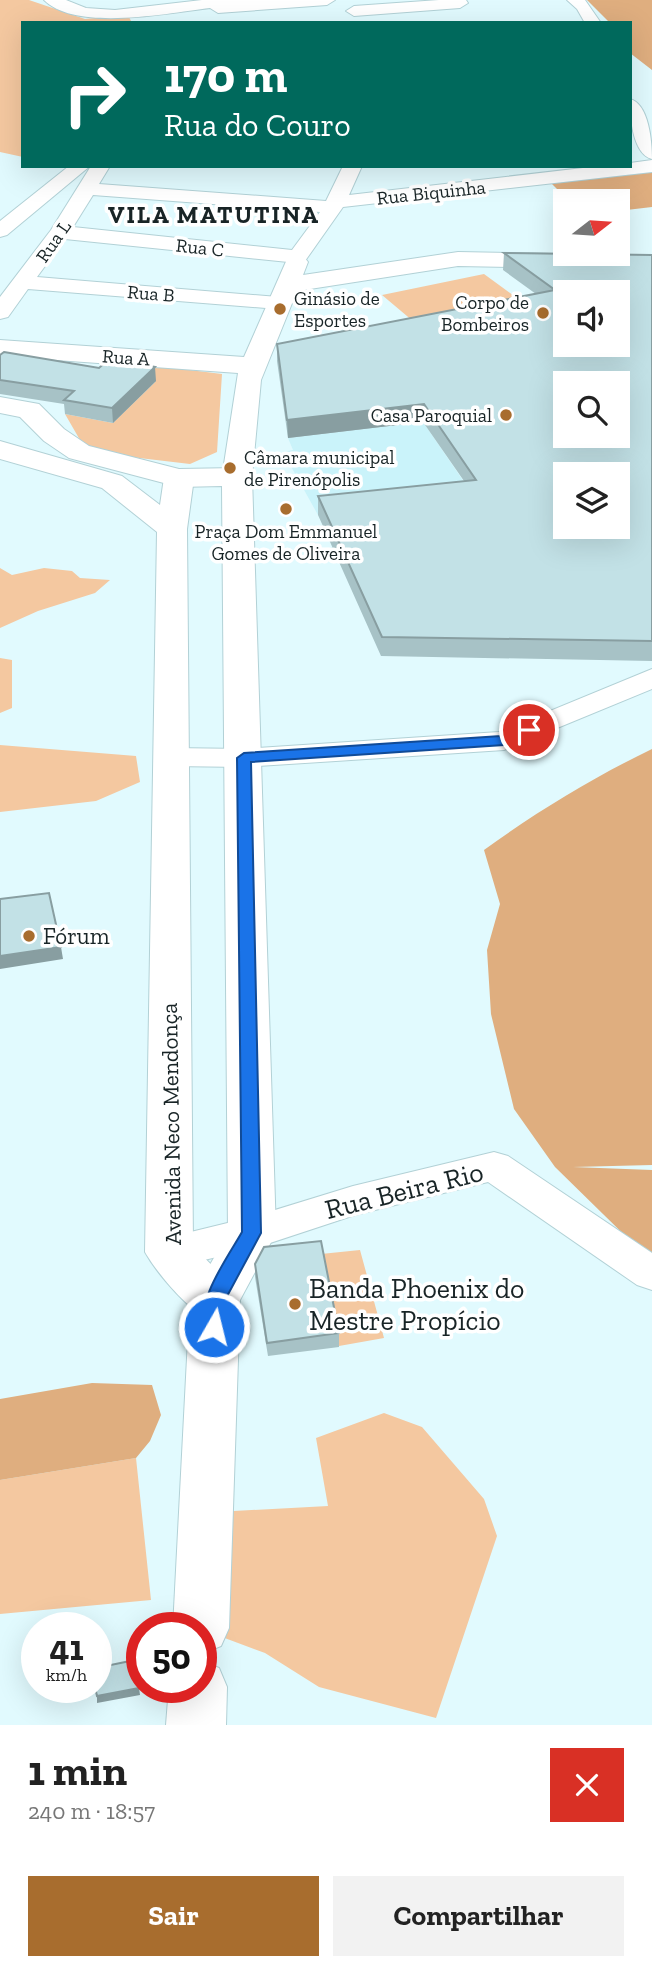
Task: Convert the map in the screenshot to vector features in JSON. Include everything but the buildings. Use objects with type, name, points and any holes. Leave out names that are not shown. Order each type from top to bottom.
[{"type":"street","points":[[52,0],[97,15],[327,0]]},
{"type":"street","points":[[153,12],[240,0]]},
{"type":"street","points":[[341,0],[358,17],[458,1]]},
{"type":"street","points":[[575,0],[583,6],[592,21]]},
{"type":"street","points":[[632,106],[652,153]]},
{"type":"street","name":"Rua Biquinha","points":[[87,189],[334,205],[652,166]]},
{"type":"street","name":"Rua L","points":[[8,226],[80,168]]},
{"type":"street","name":"Rua L","points":[[0,312],[62,229],[100,168]]},
{"type":"street","points":[[202,1612],[215,1300],[252,1233],[237,477],[248,380],[253,366],[298,257],[334,205],[352,168]]},
{"type":"street","name":"Rua C","points":[[8,226],[62,229],[298,257]]},
{"type":"street","points":[[298,257],[426,262],[488,258],[652,263]]},
{"type":"street","points":[[282,294],[426,262]]},
{"type":"street","name":"Rua B","points":[[24,282],[282,294]]},
{"type":"street","name":"Rua A","points":[[0,348],[253,366]]},
{"type":"street","points":[[0,405],[29,410],[54,435],[79,452],[179,478],[237,477]]},
{"type":"street","points":[[0,450],[112,482],[172,529]]},
{"type":"street","name":"Avenida Neco Mendonça","points":[[179,478],[172,529],[169,1252],[215,1300]]},
{"type":"street","points":[[171,757],[244,758],[504,741],[652,678]]},
{"type":"street","name":"Rua Beira Rio","points":[[169,1252],[252,1233],[353,1201],[494,1166],[652,1274]]},
{"type":"street","points":[[196,1725],[197,1703]]},
{"type":"shaded area","points":[[0,0],[29,0],[85,19],[128,15],[131,21],[21,21],[21,157],[0,152]]},
{"type":"shaded area","points":[[587,0],[652,0],[652,70],[632,55],[632,21],[608,21]]},
{"type":"shaded area","points":[[652,170],[652,207],[630,210],[630,189],[557,189],[551,183]]},
{"type":"shaded area","points":[[484,274],[529,307],[420,327],[382,295]]},
{"type":"shaded area","points":[[125,362],[222,374],[217,452],[190,464],[97,453],[80,440],[65,414],[113,423],[155,382]]},
{"type":"shaded area","points":[[423,422],[475,498],[318,515],[283,452],[293,450],[288,438]]},
{"type":"shaded area","points":[[0,568],[12,575],[44,568],[72,571],[80,578],[110,580],[95,593],[38,611],[0,628]]},
{"type":"shaded area","points":[[0,658],[12,660],[12,708],[0,713]]},
{"type":"shaded area","points":[[0,745],[136,756],[140,782],[96,801],[0,812]]},
{"type":"shaded area","points":[[652,749],[652,1165],[573,1167],[652,1170],[652,1262],[555,1167],[514,1109],[491,1014],[487,950],[500,904],[484,850],[566,796]]},
{"type":"shaded area","points":[[360,1250],[384,1338],[339,1346],[321,1254]]},
{"type":"shaded area","points":[[92,1383],[152,1385],[161,1415],[150,1441],[136,1458],[0,1480],[0,1399]]},
{"type":"shaded area","points":[[384,1413],[422,1427],[484,1499],[497,1536],[436,1718],[319,1687],[265,1653],[222,1637],[216,1512],[328,1506],[316,1438]]},
{"type":"shaded area","points":[[136,1458],[151,1600],[0,1614],[0,1480]]},
{"type":"place","name":"Ginásio de Esportes","points":[[280,309]]},
{"type":"place","name":"Corpo de Bombeiros","points":[[543,313]]},
{"type":"place","name":"Casa Paroquial","points":[[506,415]]},
{"type":"place","name":"Câmara municipal de Pirenópolis","points":[[230,468]]},
{"type":"place","name":"Praça Dom Emmanuel Gomes de Oliveira","points":[[286,509]]},
{"type":"place","name":"Fórum","points":[[29,936]]},
{"type":"place","name":"Banda Phoenix do Mestre Propício","points":[[295,1304]]},
{"type":"district","name":"VILA MATUTINA","points":[[214,215]]},
{"type":"route","points":[[214,1327],[215,1300],[252,1233],[244,758],[504,741],[529,730]]}]
